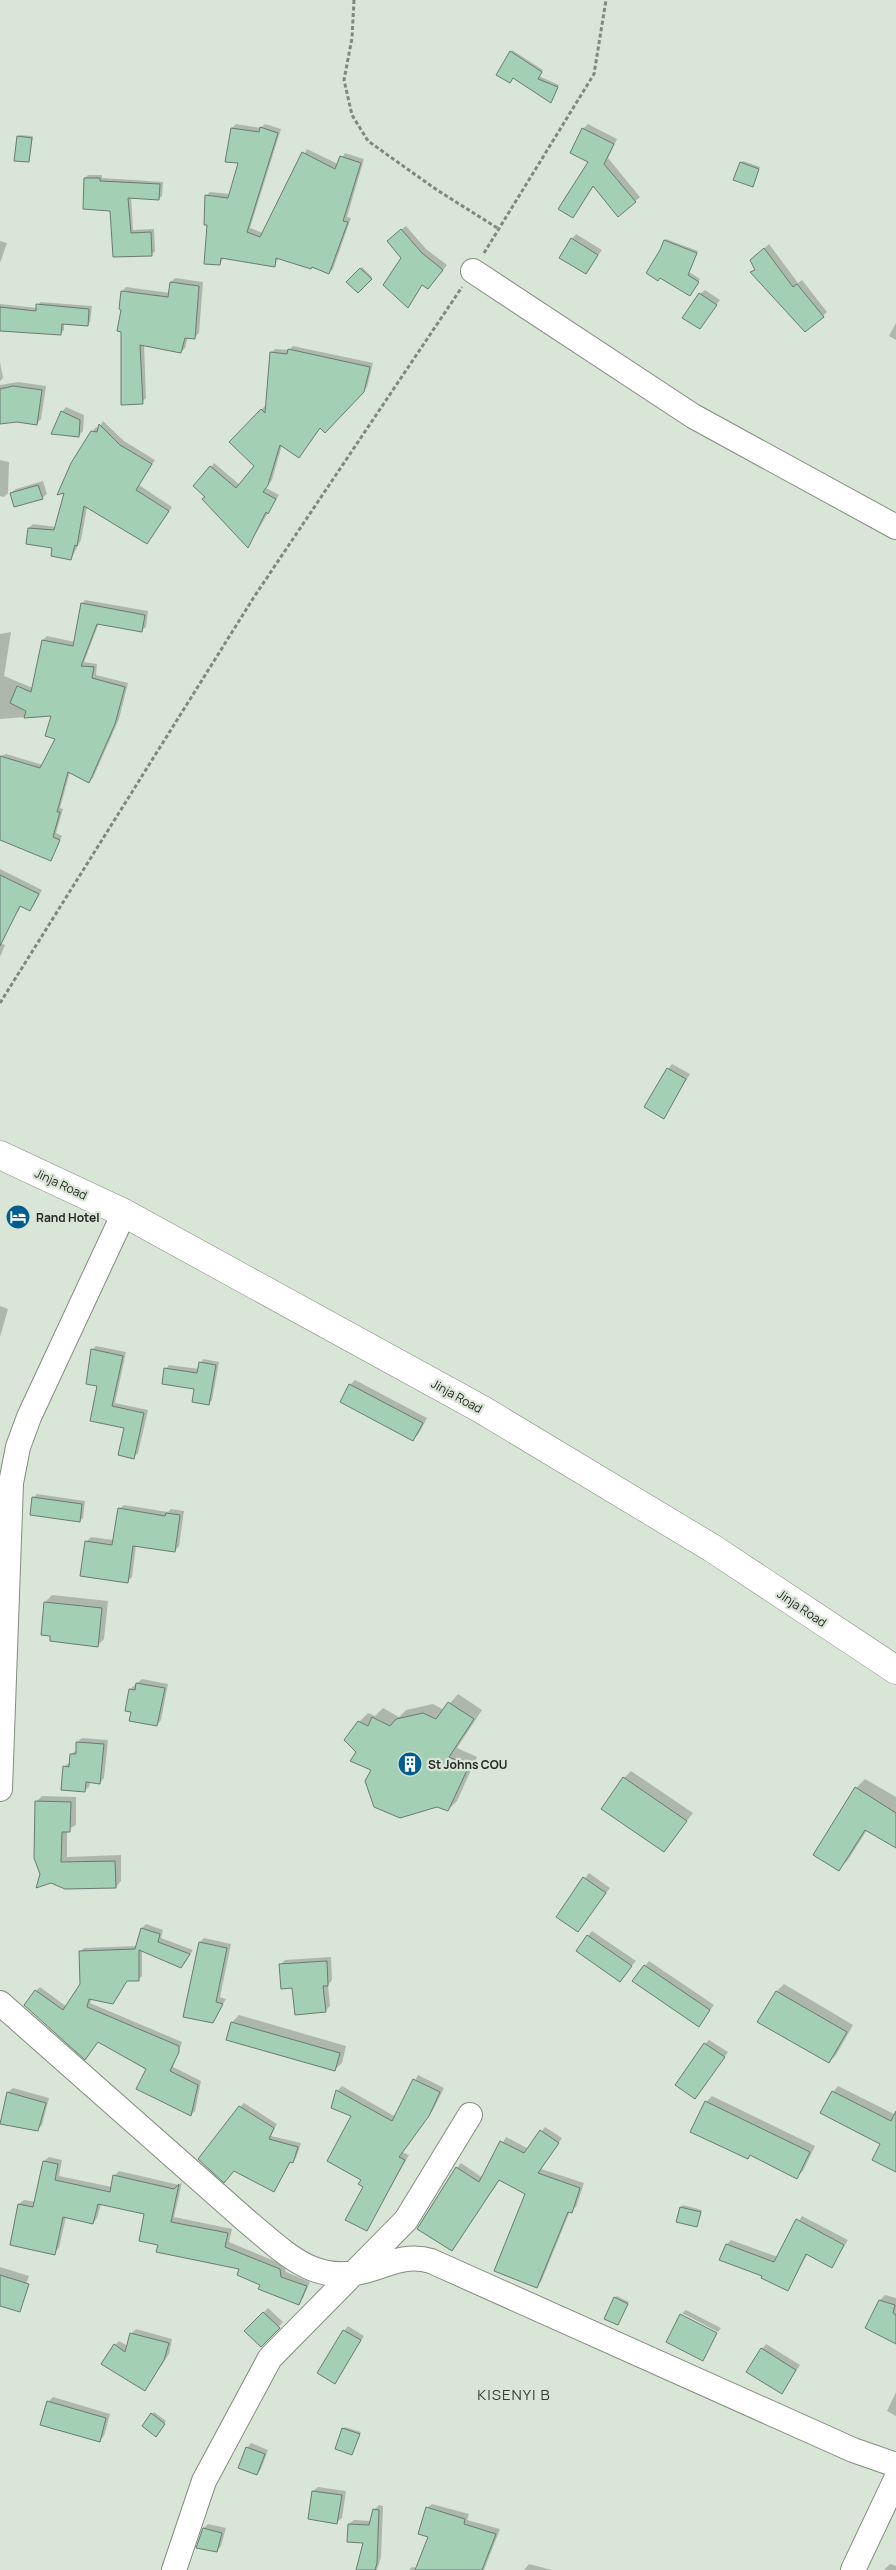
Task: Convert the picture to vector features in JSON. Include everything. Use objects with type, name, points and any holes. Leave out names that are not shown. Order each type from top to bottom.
[{"type":"main road","name":"Jinja Road","points":[[0,1155],[124,1213],[489,1414],[712,1548],[896,1670]]},
{"type":"street","points":[[473,271],[693,416],[896,527]]},
{"type":"street","points":[[0,1789],[11,1483],[18,1447],[50,1370],[124,1213]]},
{"type":"street","points":[[0,2004],[200,2181],[289,2256],[309,2268],[334,2276],[354,2274],[407,2258],[420,2257],[431,2260],[853,2450],[896,2465]]},
{"type":"street","points":[[174,2570],[204,2481],[270,2358],[406,2220],[470,2115]]},
{"type":"street","points":[[853,2570],[896,2479]]},
{"type":"path","points":[[354,0],[352,38],[344,80],[352,115],[368,141],[437,190],[499,229]]},
{"type":"path","points":[[0,1003],[254,597],[473,271],[594,74],[606,0]]},
{"type":"building","points":[[510,51],[542,72],[538,79],[558,87],[551,103],[513,78],[510,83],[496,75]]},
{"type":"building","points":[[260,127],[278,133],[247,232],[260,237],[302,152],[335,169],[340,156],[361,163],[343,221],[348,222],[329,274],[312,267],[311,269],[276,258],[275,267],[221,258],[220,265],[204,264],[207,225],[204,225],[205,195],[228,198],[238,163],[225,162],[231,128],[259,132]]},
{"type":"building","points":[[582,128],[614,144],[604,164],[636,202],[618,217],[593,186],[573,218],[558,209],[588,162],[570,153]]},
{"type":"building","points":[[17,136],[32,138],[29,162],[14,161]]},
{"type":"building","points":[[740,162],[759,169],[753,187],[733,180]]},
{"type":"building","points":[[84,178],[100,178],[100,181],[160,184],[159,200],[128,198],[131,233],[151,232],[152,256],[113,257],[110,211],[83,209]]},
{"type":"building","points":[[401,229],[422,253],[443,270],[428,289],[422,285],[408,308],[383,285],[401,258],[387,241]]},
{"type":"building","points":[[571,238],[598,255],[586,274],[559,258]]},
{"type":"building","points":[[664,240],[697,253],[688,275],[699,282],[690,296],[660,278],[658,281],[646,273]]},
{"type":"building","points":[[764,248],[793,287],[797,284],[824,317],[805,332],[750,272],[755,270],[750,260]]},
{"type":"building","points":[[360,268],[372,279],[358,293],[346,282]]},
{"type":"building","points":[[170,282],[199,286],[195,339],[185,338],[181,353],[140,345],[143,404],[121,405],[121,332],[117,331],[121,310],[119,309],[121,291],[168,297]]},
{"type":"building","points":[[699,293],[717,305],[700,329],[682,318]]},
{"type":"building","points":[[36,304],[89,309],[88,326],[62,324],[61,335],[0,331],[0,307],[36,311]]},
{"type":"building","points":[[288,349],[370,367],[364,392],[325,433],[320,428],[299,458],[280,445],[268,485],[263,492],[276,499],[268,514],[266,512],[248,548],[202,499],[205,497],[193,486],[210,466],[236,488],[254,466],[229,442],[261,409],[265,413],[270,352],[287,354]]},
{"type":"building","points":[[13,386],[42,390],[37,425],[17,422],[0,424],[0,389]]},
{"type":"building","points":[[61,411],[80,420],[79,437],[51,434]]},
{"type":"building","points":[[99,424],[120,445],[152,464],[136,490],[169,511],[147,544],[84,506],[77,546],[75,545],[71,560],[51,556],[52,548],[26,544],[28,528],[54,530],[64,493],[57,495],[71,463],[91,431],[97,432]]},
{"type":"building","points":[[38,485],[43,499],[14,507],[10,493]]},
{"type":"building","points":[[81,603],[145,615],[142,632],[97,624],[81,666],[94,667],[92,678],[125,687],[115,724],[89,783],[68,772],[57,812],[60,812],[53,837],[60,840],[51,861],[0,840],[0,756],[40,768],[55,739],[45,736],[51,716],[24,718],[26,711],[10,703],[17,686],[31,692],[42,640],[73,646]]},
{"type":"building","points":[[0,875],[39,894],[30,911],[20,906],[0,946]]},
{"type":"building","points":[[667,1068],[686,1079],[664,1119],[644,1107]]},
{"type":"building","points":[[91,1349],[123,1356],[112,1406],[144,1413],[134,1459],[118,1455],[124,1428],[90,1421],[97,1386],[86,1384]]},
{"type":"building","points":[[199,1362],[216,1365],[209,1405],[192,1402],[194,1389],[162,1384],[164,1368],[197,1373]]},
{"type":"building","points":[[349,1384],[423,1423],[413,1441],[340,1402]]},
{"type":"building","points":[[32,1497],[82,1504],[80,1522],[30,1515]]},
{"type":"building","points":[[118,1508],[165,1516],[166,1513],[180,1515],[175,1552],[133,1546],[128,1583],[80,1576],[85,1541],[112,1545]]},
{"type":"building","points":[[44,1602],[102,1608],[98,1647],[50,1641],[50,1636],[41,1635]]},
{"type":"building","points":[[136,1683],[165,1688],[157,1726],[129,1721],[131,1712],[125,1711],[129,1689],[135,1690]]},
{"type":"building","name":"St Johns COU","points":[[448,1702],[474,1719],[449,1757],[469,1766],[448,1811],[437,1807],[400,1818],[374,1807],[365,1781],[371,1770],[350,1761],[356,1752],[344,1740],[358,1721],[368,1726],[372,1717],[390,1726],[396,1719],[423,1713],[436,1719]]},
{"type":"building","points":[[76,1742],[104,1744],[100,1784],[86,1782],[85,1792],[61,1790],[63,1766],[69,1767],[70,1754],[76,1754]]},
{"type":"building","points":[[623,1777],[687,1821],[664,1852],[601,1809]]},
{"type":"building","points":[[855,1787],[896,1813],[896,1848],[865,1830],[839,1871],[813,1855]]},
{"type":"building","points":[[35,1801],[71,1802],[70,1832],[62,1832],[61,1862],[115,1861],[116,1888],[65,1889],[51,1883],[36,1888],[40,1874],[34,1858]]},
{"type":"building","points":[[583,1877],[606,1893],[578,1932],[556,1917]]},
{"type":"building","points":[[141,1928],[160,1934],[158,1942],[190,1954],[181,1968],[139,1950],[139,1981],[127,1981],[113,2004],[89,1999],[87,2007],[179,2046],[179,2052],[170,2071],[198,2085],[191,2116],[136,2089],[146,2069],[98,2042],[85,2060],[24,2005],[35,1990],[63,2010],[80,1984],[79,1951],[135,1949]]},
{"type":"building","points":[[587,1935],[632,1966],[620,1982],[576,1951]]},
{"type":"building","points":[[199,1942],[227,1948],[216,2002],[223,2004],[213,2023],[183,2017]]},
{"type":"building","points":[[327,1961],[328,1986],[323,1986],[326,2012],[295,2015],[292,1988],[281,1989],[279,1964]]},
{"type":"building","points":[[644,1965],[710,2010],[699,2027],[632,1981]]},
{"type":"building","points":[[776,1991],[847,2032],[829,2063],[757,2022]]},
{"type":"building","points":[[231,2022],[340,2053],[335,2071],[226,2040]]},
{"type":"building","points":[[704,2043],[725,2057],[695,2099],[675,2085]]},
{"type":"building","points":[[413,2079],[440,2092],[429,2116],[399,2157],[405,2160],[367,2231],[345,2220],[363,2187],[358,2184],[361,2180],[327,2161],[351,2116],[331,2108],[336,2090],[392,2121]]},
{"type":"building","points":[[832,2091],[891,2121],[896,2111],[896,2172],[872,2160],[880,2144],[820,2113]]},
{"type":"building","points":[[7,2092],[46,2103],[38,2131],[0,2124]]},
{"type":"building","points":[[705,2101],[810,2152],[797,2179],[750,2155],[748,2159],[690,2132]]},
{"type":"building","points":[[239,2106],[274,2128],[269,2139],[298,2147],[293,2163],[290,2162],[274,2192],[234,2171],[224,2183],[198,2159]]},
{"type":"building","points":[[540,2130],[559,2143],[538,2173],[580,2188],[572,2213],[568,2212],[537,2288],[494,2271],[525,2194],[499,2180],[452,2251],[417,2229],[456,2167],[479,2182],[500,2141],[524,2153]]},
{"type":"building","points":[[43,2161],[58,2164],[55,2180],[110,2192],[113,2175],[174,2189],[179,2184],[171,2222],[228,2233],[225,2247],[280,2269],[281,2277],[307,2286],[299,2305],[258,2289],[260,2285],[237,2275],[239,2269],[156,2252],[158,2245],[139,2241],[144,2214],[98,2204],[93,2224],[63,2217],[55,2255],[10,2245],[18,2204],[33,2207]]},
{"type":"building","points":[[680,2207],[701,2212],[697,2227],[676,2222]]},
{"type":"building","points":[[796,2219],[844,2245],[832,2268],[806,2254],[788,2291],[761,2278],[762,2276],[719,2260],[726,2244],[774,2262]]},
{"type":"building","points":[[0,2275],[29,2284],[20,2312],[0,2306]]},
{"type":"building","points":[[614,2297],[628,2304],[618,2325],[604,2319]]},
{"type":"building","points":[[879,2300],[895,2305],[893,2313],[896,2315],[896,2344],[865,2328]]},
{"type":"building","points":[[263,2312],[280,2328],[261,2347],[244,2331]]},
{"type":"building","points":[[680,2314],[717,2333],[703,2361],[666,2342]]},
{"type":"building","points":[[343,2330],[361,2340],[335,2384],[317,2373]]},
{"type":"building","points":[[130,2333],[169,2343],[164,2360],[145,2391],[101,2364],[114,2344],[125,2352]]},
{"type":"building","points":[[761,2348],[796,2370],[782,2394],[746,2372]]},
{"type":"building","points":[[47,2401],[106,2418],[100,2442],[40,2425]]},
{"type":"building","points":[[151,2413],[165,2424],[156,2437],[142,2426]]},
{"type":"building","points":[[342,2428],[360,2434],[352,2455],[335,2449]]},
{"type":"building","points":[[246,2447],[265,2454],[257,2475],[238,2468]]},
{"type":"building","points":[[312,2491],[342,2495],[337,2524],[308,2519]]},
{"type":"building","points":[[426,2507],[465,2519],[464,2524],[496,2534],[482,2570],[415,2570],[428,2537],[418,2534]]},
{"type":"building","points":[[373,2509],[379,2510],[377,2563],[375,2570],[356,2570],[363,2543],[347,2542],[348,2524],[369,2525]]},
{"type":"building","points":[[203,2528],[222,2533],[217,2552],[196,2548]]},
{"type":"place","name":"Rand Hotel","points":[[18,1217]]},
{"type":"place","name":"St Johns COU","points":[[410,1764]]},
{"type":"district","name":"KISENYI B","points":[[514,2394]]}]
